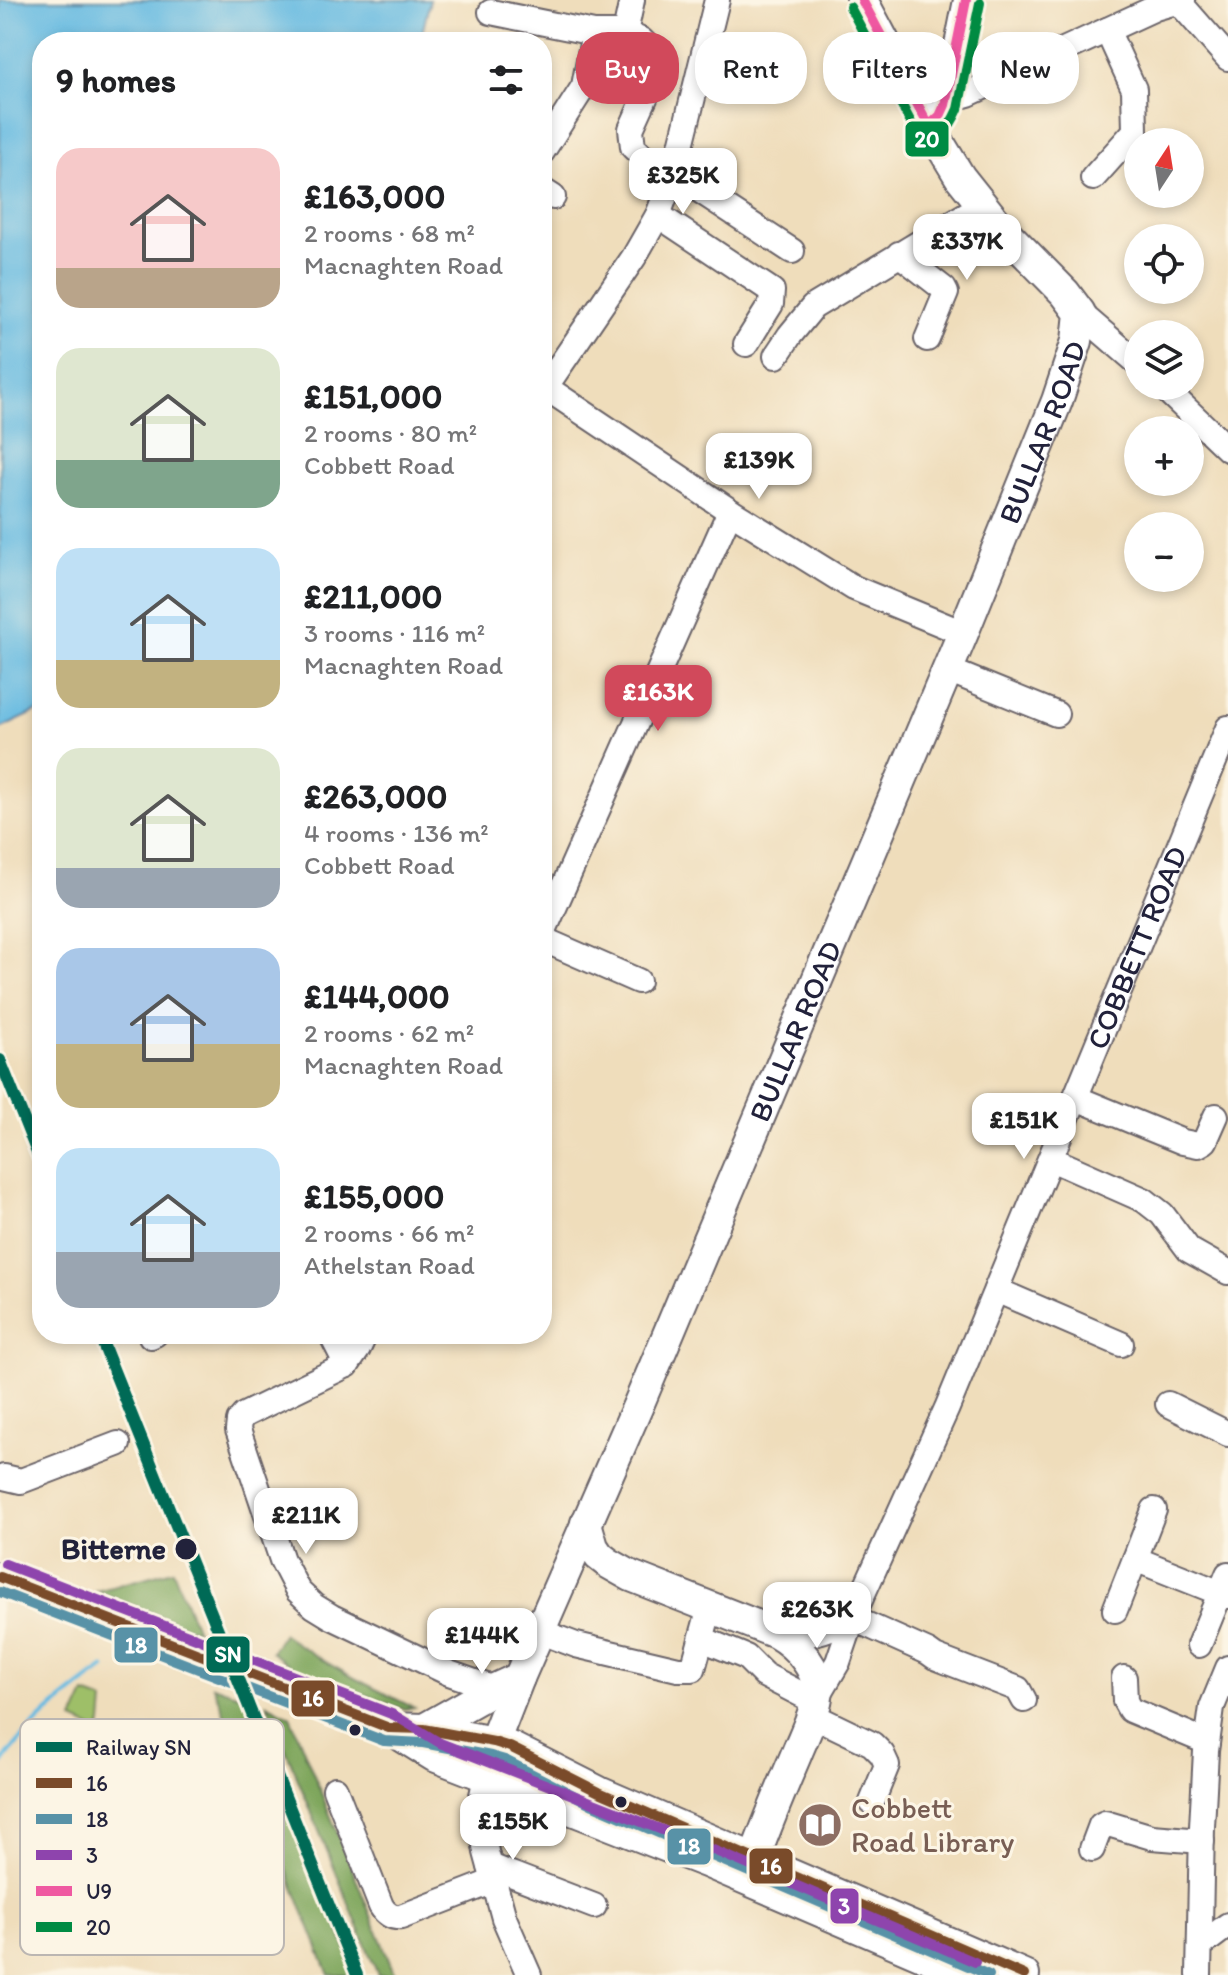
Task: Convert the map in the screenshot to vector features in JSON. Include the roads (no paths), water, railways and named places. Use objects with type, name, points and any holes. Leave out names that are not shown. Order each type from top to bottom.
[{"type":"main road","points":[[862,0],[929,126],[960,177],[1018,247],[1065,293],[1080,313]]},
{"type":"main road","name":"BULLAR ROAD","points":[[486,1777],[507,1683],[539,1631],[651,1375],[948,670],[1057,401],[1077,341],[1080,313]]},
{"type":"main road","points":[[586,1523],[590,1541],[599,1556],[608,1563],[631,1576],[791,1641],[812,1671],[815,1704]]},
{"type":"main road","points":[[557,1588],[602,1575],[631,1576]]},
{"type":"main road","points":[[0,1577],[389,1728],[434,1756],[486,1777],[742,1866],[1024,1975]]},
{"type":"main road","points":[[424,1729],[507,1683]]},
{"type":"main road","name":"COBBETT ROAD","points":[[742,1866],[815,1704]]},
{"type":"main road","points":[[389,1728],[424,1729],[510,1747],[742,1866],[969,1975]]},
{"type":"street","points":[[625,32],[632,0]]},
{"type":"street","points":[[552,378],[634,257],[658,215],[674,173],[717,0]]},
{"type":"street","points":[[956,52],[966,0]]},
{"type":"street","points":[[956,95],[968,94],[1155,8],[1181,1],[1228,58]]},
{"type":"street","points":[[491,12],[589,32]]},
{"type":"street","points":[[1093,178],[1135,131],[1134,89],[1107,30]]},
{"type":"street","points":[[552,136],[576,99]]},
{"type":"street","points":[[642,104],[631,129],[633,147],[647,160],[674,173],[792,251]]},
{"type":"street","points":[[929,126],[940,116],[944,104]]},
{"type":"street","points":[[776,356],[813,307],[982,205]]},
{"type":"street","points":[[658,215],[772,291],[771,304],[746,344]]},
{"type":"street","points":[[899,254],[946,293],[927,339]]},
{"type":"street","points":[[1080,313],[1124,351]]},
{"type":"street","points":[[552,395],[854,588],[963,633]]},
{"type":"street","points":[[1177,400],[1228,449]]},
{"type":"street","points":[[552,914],[730,511]]},
{"type":"street","points":[[948,670],[1056,714]]},
{"type":"street","name":"COBBETT ROAD","points":[[815,1704],[838,1662],[852,1618],[947,1408],[1228,728]]},
{"type":"street","points":[[552,942],[638,981]]},
{"type":"street","points":[[1076,1098],[1183,1142],[1198,1145],[1205,1141],[1216,1116]]},
{"type":"street","points":[[1051,1159],[1144,1200],[1162,1214],[1189,1250],[1228,1272]]},
{"type":"street","points":[[996,1290],[1121,1344]]},
{"type":"street","points":[[336,1344],[347,1365]]},
{"type":"street","points":[[360,1344],[347,1365],[244,1415],[239,1421],[238,1430],[282,1560],[298,1591],[332,1617],[449,1673],[507,1683]]},
{"type":"street","points":[[1168,1404],[1228,1434]]},
{"type":"street","points":[[1,1474],[21,1481],[118,1444]]},
{"type":"street","points":[[1115,1610],[1154,1510]]},
{"type":"street","points":[[1135,1559],[1225,1588],[1199,1645]]},
{"type":"street","points":[[539,1631],[576,1645],[678,1669],[693,1669],[710,1607]]},
{"type":"street","points":[[776,1633],[819,1633],[852,1618],[935,1657],[1018,1689],[1024,1700]]},
{"type":"street","points":[[702,1639],[746,1657],[764,1675],[815,1704],[872,1744],[887,1765],[872,1802]]},
{"type":"street","points":[[1199,1975],[1207,1742],[1212,1707],[1228,1668]]},
{"type":"street","points":[[449,1673],[459,1684],[479,1727],[494,1742]]},
{"type":"street","points":[[1124,1678],[1125,1701],[1130,1710],[1207,1742]]},
{"type":"street","points":[[486,1777],[479,1809],[492,1874],[504,1918],[529,1975]]},
{"type":"street","points":[[335,1789],[386,1913],[401,1917],[492,1874],[594,1906]]},
{"type":"street","points":[[1092,1849],[1101,1825],[1105,1823],[1152,1837],[1202,1841]]},
{"type":"street","points":[[1200,1946],[1228,1925]]},
{"type":"water","points":[[0,0],[430,0],[422,32],[32,32],[32,714],[0,729]]},
{"type":"waterway","points":[[41,1719],[104,1668]]},
{"type":"waterway","points":[[0,1766],[20,1740]]},
{"type":"rail line","name":"SN","points":[[0,1060],[32,1140]]},
{"type":"rail line","name":"SN","points":[[103,1344],[254,1719]]},
{"type":"rail line","name":"SN","points":[[284,1794],[357,1975]]},
{"type":"place","name":"Bitterne","points":[[186,1549]]},
{"type":"place","name":"Cobbett Road Library","points":[[820,1825]]}]
